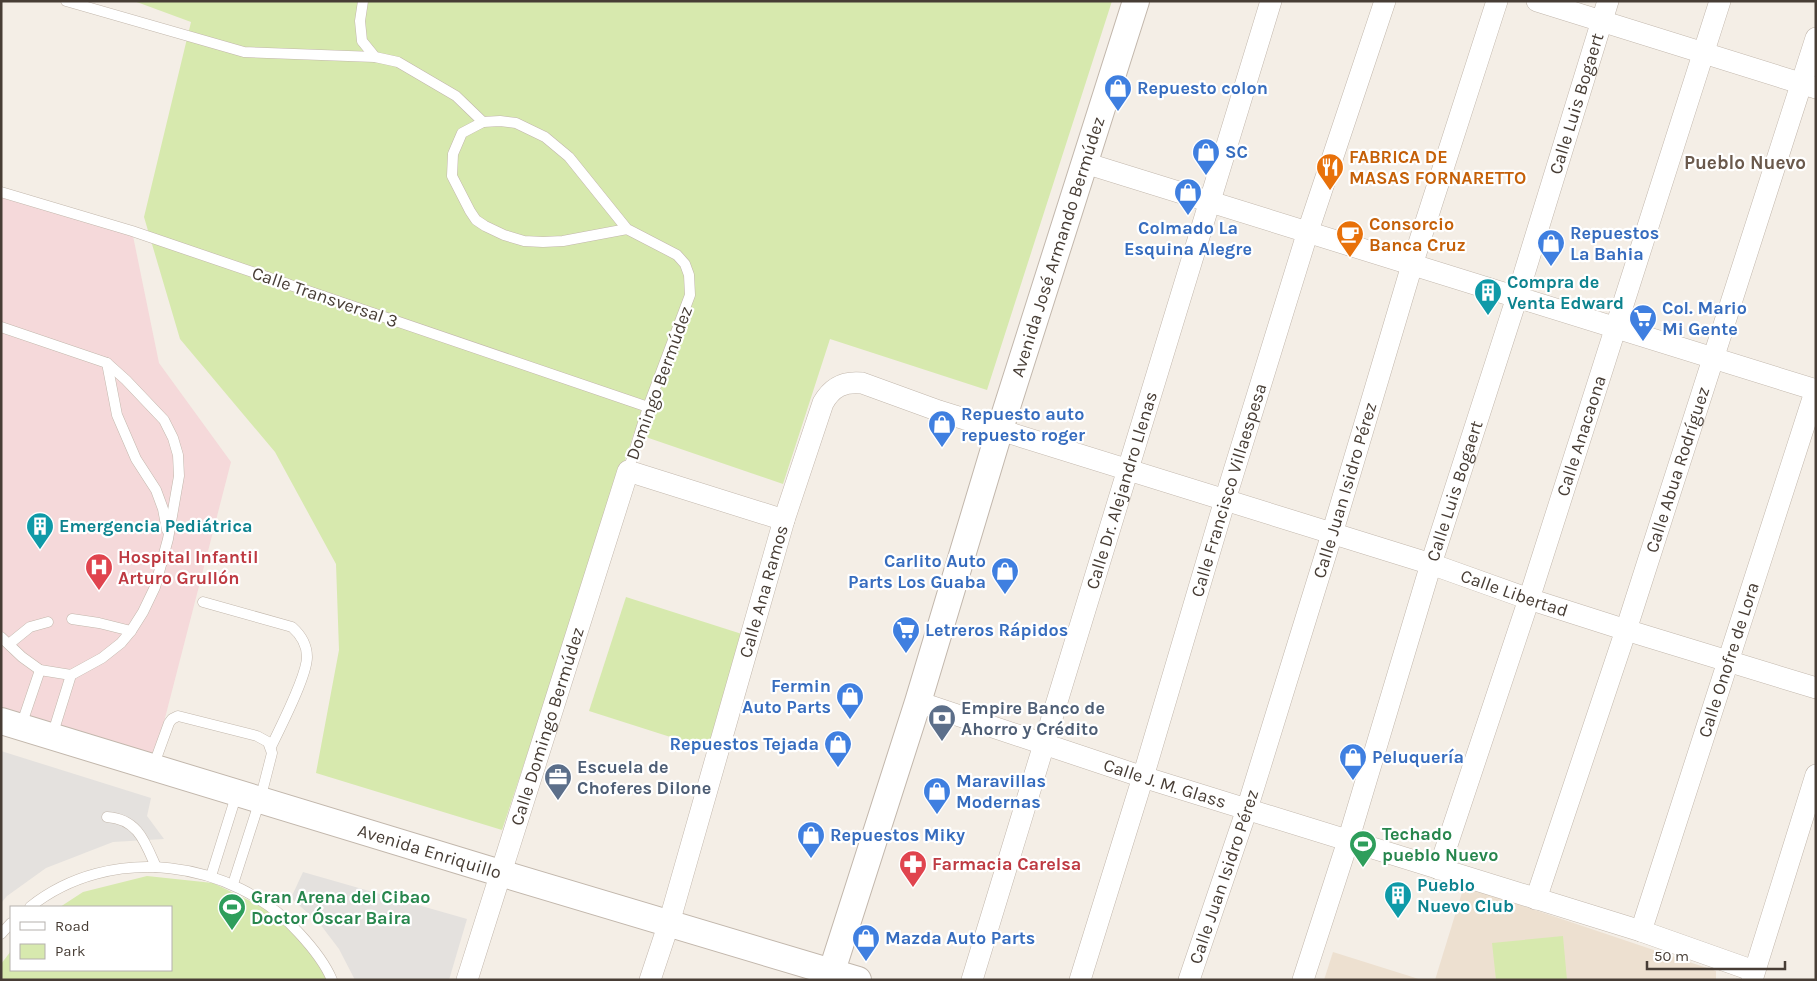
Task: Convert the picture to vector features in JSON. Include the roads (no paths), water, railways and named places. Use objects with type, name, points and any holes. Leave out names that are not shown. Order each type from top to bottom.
[{"type":"street","name":"Avenida José Armando Bermúdez","points":[[830,976],[918,702],[1000,429],[1136,1]]},
{"type":"street","name":"Calle Dr. Alejandro Llenas","points":[[972,980],[1271,1]]},
{"type":"street","name":"Calle Francisco Villaespesa","points":[[1080,980],[1308,231],[1385,1]]},
{"type":"street","name":"Calle Juan Isidro Pérez","points":[[1189,980],[1247,809],[1332,534],[1412,265],[1497,1]]},
{"type":"street","points":[[1536,1],[1604,11],[1704,53],[1808,86]]},
{"type":"street","name":"Calle Anacaona","points":[[1439,869],[1529,599],[1720,1]]},
{"type":"street","name":"Calle Luis Bogaert","points":[[1303,980],[1348,841],[1431,564],[1517,297],[1604,11]]},
{"type":"street","name":"Calle Abua Rodríguez","points":[[1536,899],[1626,630],[1712,358],[1808,86],[1816,38]]},
{"type":"street","points":[[1085,163],[1816,390]]},
{"type":"street","name":"Calle Libertad","points":[[842,384],[851,382],[862,383],[939,411],[1431,564],[1529,599],[1816,688]]},
{"type":"street","name":"Calle Ana Ramos","points":[[650,980],[669,923],[784,520],[822,403],[828,394],[842,384]]},
{"type":"street","name":"Calle Onofre de Lora","points":[[1642,930],[1816,390]]},
{"type":"street","points":[[628,471],[784,520]]},
{"type":"street","name":"Calle Domingo Bermúdez","points":[[467,980],[628,471]]},
{"type":"street","name":"Calle J. M. Glass","points":[[918,702],[1143,777],[1642,930],[1753,976]]},
{"type":"street","name":"Avenida Enriquillo","points":[[11,724],[669,923],[830,976],[858,980]]},
{"type":"street","points":[[1753,976],[1816,775]]},
{"type":"lane","points":[[66,1],[244,52],[375,57],[398,62],[456,96],[484,122]]},
{"type":"lane","points":[[363,1],[360,20],[362,41],[375,57]]},
{"type":"lane","points":[[484,122],[516,123],[545,137],[569,156],[627,229],[563,241],[543,242],[504,235],[476,220],[452,176],[453,154],[462,133],[484,122]]},
{"type":"lane","name":"Calle Transversal 3","points":[[1,192],[132,232],[648,407]]},
{"type":"lane","name":"Domingo Bermúdez","points":[[627,229],[677,255],[686,264],[689,275],[690,295],[648,407],[628,471]]},
{"type":"lane","points":[[1,327],[107,363],[164,420],[173,438],[178,455],[179,476],[168,539],[155,586],[143,612],[131,631],[121,643],[102,658],[71,675],[40,670],[22,657],[5,640],[48,622]]},
{"type":"lane","points":[[107,363],[117,415],[129,445],[156,490],[163,509],[168,539]]},
{"type":"lane","points":[[203,602],[292,627],[303,637],[307,657],[303,671],[271,747]]},
{"type":"lane","points":[[72,619],[99,622],[131,631]]},
{"type":"lane","points":[[11,724],[40,670]]},
{"type":"lane","points":[[52,736],[71,675]]},
{"type":"lane","points":[[153,767],[169,723],[178,716],[257,736],[268,742],[271,747],[272,753],[248,796],[211,876]]},
{"type":"lane","points":[[233,884],[248,796]]},
{"type":"lane","points":[[107,817],[129,823],[142,836],[156,867]]},
{"type":"lane","points":[[32,906],[66,886],[96,874],[129,868],[184,869],[233,884],[263,901],[290,922],[312,948],[332,980]]},
{"type":"lane","points":[[1,934],[10,924]]},
{"type":"place","name":"Repuesto colon","points":[[1118,112]]},
{"type":"place","name":"SC","points":[[1206,176]]},
{"type":"place","name":"FABRICA DE MASAS FORNARETTO","points":[[1330,191]]},
{"type":"place","name":"Colmado La Esquina Alegre","points":[[1188,216]]},
{"type":"place","name":"Consorcio Banca Cruz","points":[[1350,258]]},
{"type":"place","name":"Repuestos La Bahia","points":[[1551,267]]},
{"type":"place","name":"Compra de Venta Edward","points":[[1488,316]]},
{"type":"place","name":"Col. Mario Mi Gente","points":[[1643,342]]},
{"type":"place","name":"Repuesto auto repuesto roger","points":[[942,448]]},
{"type":"place","name":"Emergencia Pediátrica","points":[[40,550]]},
{"type":"place","name":"Hospital Infantil Arturo Grullón","points":[[99,591]]},
{"type":"place","name":"Carlito Auto Parts Los Guaba","points":[[1005,595]]},
{"type":"place","name":"Letreros Rápidos","points":[[906,654]]},
{"type":"place","name":"Fermin Auto Parts","points":[[850,720]]},
{"type":"place","name":"Empire Banco de Ahorro y Crédito","points":[[942,742]]},
{"type":"place","name":"Repuestos Tejada","points":[[838,768]]},
{"type":"place","name":"Peluquería","points":[[1353,781]]},
{"type":"place","name":"Escuela de Choferes Dilone","points":[[558,801]]},
{"type":"place","name":"Maravillas Modernas","points":[[937,815]]},
{"type":"place","name":"Repuestos Miky","points":[[811,859]]},
{"type":"place","name":"Techado pueblo Nuevo","points":[[1363,868]]},
{"type":"place","name":"Farmacia Carelsa","points":[[913,888]]},
{"type":"place","name":"Pueblo Nuevo Club","points":[[1398,919]]},
{"type":"place","name":"Gran Arena del Cibao Doctor Óscar Baira","points":[[232,931]]},
{"type":"place","name":"Mazda Auto Parts","points":[[866,962]]},
{"type":"district","name":"Pueblo Nuevo","points":[[1745,163]]}]
